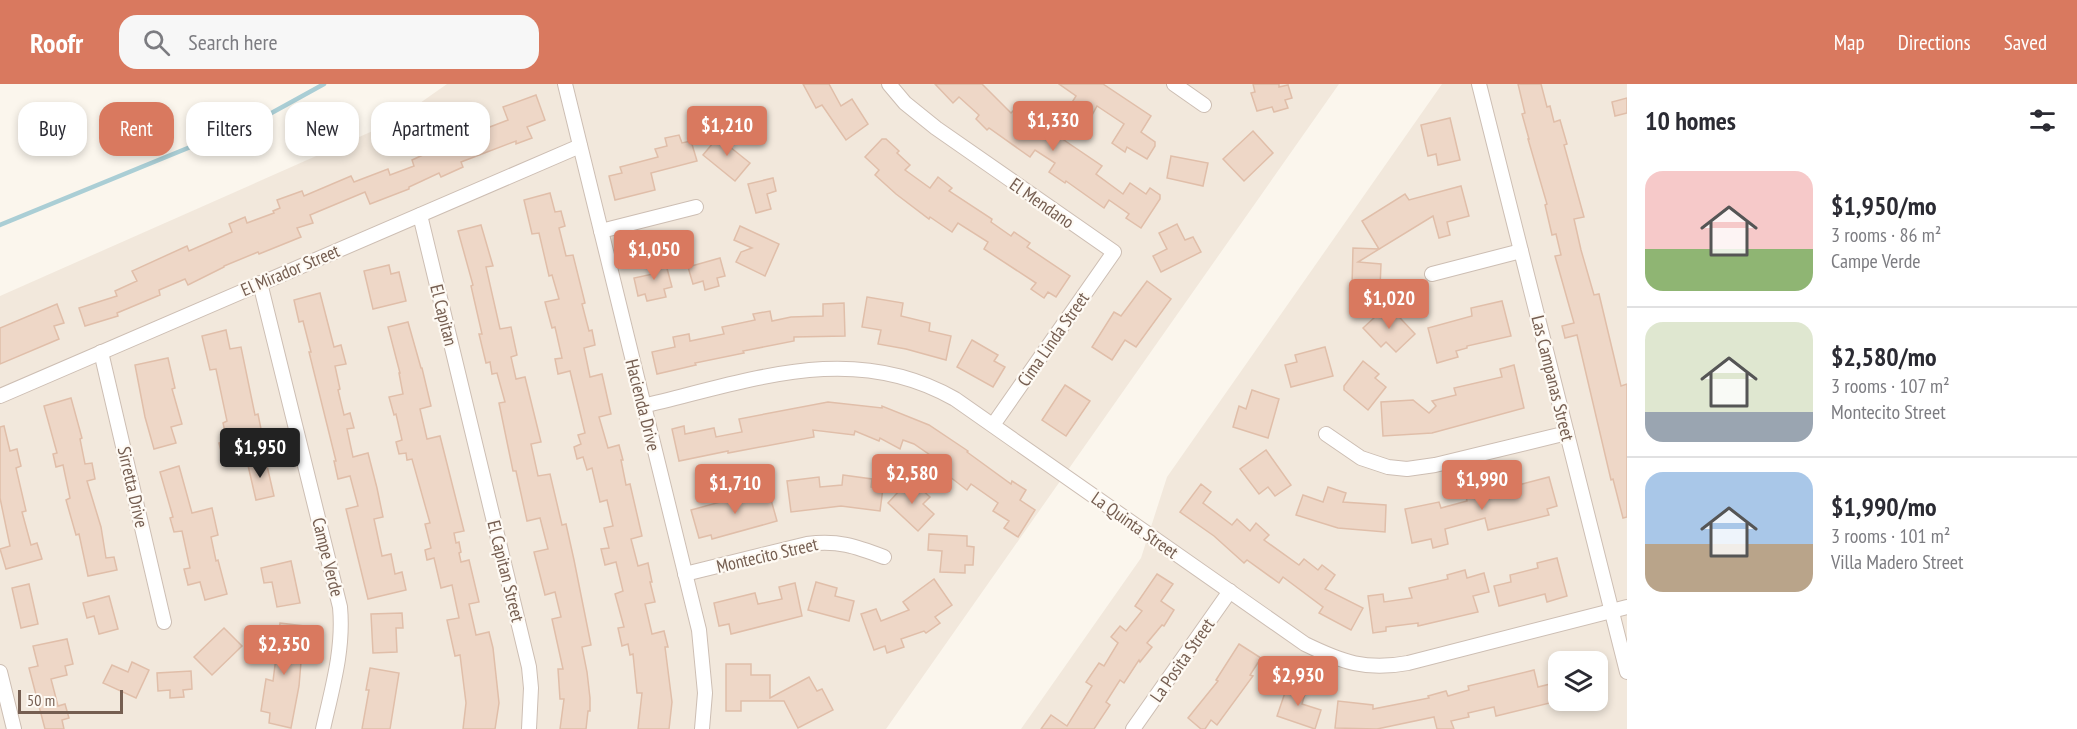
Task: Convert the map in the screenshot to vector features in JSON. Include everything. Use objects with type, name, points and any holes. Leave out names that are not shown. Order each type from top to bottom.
[{"type":"street","name":"Hacienda Drive","points":[[565,84],[699,630],[705,693],[702,729]]},
{"type":"street","name":"El Mendano","points":[[889,84],[905,103],[936,129],[1114,252]]},
{"type":"street","points":[[1173,84],[1204,105]]},
{"type":"street","name":"Las Campanas Street","points":[[1479,84],[1627,672]]},
{"type":"street","name":"El Mirador Street","points":[[0,396],[580,146]]},
{"type":"street","points":[[601,231],[696,207]]},
{"type":"street","name":"El Capitan","points":[[420,215],[468,415]]},
{"type":"street","points":[[1432,274],[1521,251]]},
{"type":"street","name":"Cima Linda Street","points":[[993,425],[1114,252]]},
{"type":"street","name":"Campe Verde","points":[[261,283],[340,607],[340,652],[323,729]]},
{"type":"street","name":"Sirretta Drive","points":[[101,352],[164,622]]},
{"type":"street","name":"La Quinta Street","points":[[644,406],[801,370],[856,368],[909,378],[935,388],[993,425],[1305,644],[1335,659],[1369,666],[1408,663],[1627,607]]},
{"type":"street","name":"El Capitan Street","points":[[468,415],[529,667],[531,688],[529,729]]},
{"type":"street","points":[[1326,434],[1361,458],[1388,467],[1407,469],[1435,465],[1567,433]]},
{"type":"street","name":"Montecito Street","points":[[685,574],[807,544],[826,542],[849,544],[884,557]]},
{"type":"street","name":"La Posita Street","points":[[1134,729],[1230,591]]},
{"type":"street","points":[[0,672],[14,729]]},
{"type":"shaded area","points":[[447,84],[1339,84],[886,729],[0,729],[0,296],[316,156],[359,156],[359,137],[371,132],[371,156],[490,156],[490,102],[421,102]]},
{"type":"shaded area","points":[[1442,84],[1627,84],[1627,729],[1021,729],[1141,558],[1167,477]]},
{"type":"building","points":[[803,84],[829,84],[841,106],[852,99],[868,124],[846,140],[822,105],[816,108]]},
{"type":"building","points":[[935,84],[982,84],[1011,113],[1013,111],[1053,138],[1055,134],[1102,166],[1096,174],[1123,194],[1130,183],[1146,194],[1150,188],[1160,195],[1160,199],[1141,228],[1126,218],[1129,214],[1109,200],[1104,208],[1049,172],[1055,163],[1035,150],[1030,157],[989,128],[987,130],[976,119],[979,115],[959,97],[953,103]]},
{"type":"building","points":[[1059,84],[1103,84],[1151,116],[1141,132],[1155,142],[1147,159],[1127,147],[1125,152],[1112,143],[1124,124],[1097,106],[1091,117],[1071,104],[1076,96]]},
{"type":"building","points":[[1253,84],[1279,84],[1279,87],[1288,85],[1292,98],[1285,100],[1288,108],[1274,112],[1272,107],[1257,111],[1251,93],[1255,92]]},
{"type":"building","points":[[1518,84],[1541,84],[1554,122],[1560,120],[1567,144],[1564,145],[1584,217],[1574,219],[1581,250],[1594,295],[1599,294],[1621,386],[1627,384],[1627,517],[1623,518],[1613,479],[1611,480],[1577,335],[1565,338],[1562,326],[1574,323],[1555,256],[1561,255],[1556,234],[1552,235],[1545,205],[1547,204],[1522,114],[1525,113]]},
{"type":"building","points":[[536,95],[545,120],[527,127],[532,138],[516,144],[516,141],[490,151],[490,127],[508,120],[503,107]]},
{"type":"building","points":[[1627,98],[1627,113],[1615,116],[1612,102]]},
{"type":"building","points":[[1450,118],[1460,160],[1438,165],[1436,154],[1428,156],[1421,125]]},
{"type":"building","points":[[723,131],[736,141],[730,147],[750,163],[735,181],[703,155]]},
{"type":"building","points":[[1253,131],[1273,153],[1244,181],[1223,159]]},
{"type":"building","points":[[679,135],[682,143],[691,141],[697,161],[651,173],[655,190],[615,200],[609,176],[622,173],[620,167],[658,157],[655,149],[667,146],[665,138]]},
{"type":"building","points":[[882,139],[886,139],[899,151],[897,153],[910,165],[905,170],[930,188],[938,177],[952,188],[949,191],[992,219],[991,222],[1011,236],[1014,232],[1030,243],[1027,247],[1070,276],[1056,297],[1048,292],[1044,298],[1031,289],[1036,283],[984,249],[988,242],[958,223],[952,232],[930,217],[929,219],[875,175],[879,170],[865,157]]},
{"type":"building","points":[[421,156],[477,156],[461,162],[463,167],[441,177],[439,173],[409,189],[370,204],[365,192],[310,215],[313,223],[297,228],[301,237],[224,266],[188,285],[185,279],[159,290],[160,295],[117,313],[118,316],[85,326],[79,308],[117,296],[115,291],[137,281],[132,271],[187,246],[189,251],[232,232],[229,224],[245,217],[247,223],[274,213],[273,211],[280,208],[277,200],[302,191],[304,196],[351,176],[354,182],[388,169],[390,175],[414,166],[412,160]]},
{"type":"building","points":[[1171,156],[1208,163],[1203,186],[1167,178]]},
{"type":"building","points":[[773,178],[776,191],[767,194],[771,209],[756,213],[748,184]]},
{"type":"building","points":[[1461,186],[1469,216],[1447,222],[1450,235],[1439,238],[1433,216],[1358,262],[1381,264],[1380,287],[1352,286],[1353,248],[1379,249],[1362,221],[1405,194],[1409,200]]},
{"type":"building","points":[[550,193],[555,212],[561,211],[565,226],[559,228],[566,256],[573,255],[585,303],[582,304],[589,331],[592,330],[595,345],[584,348],[590,377],[602,374],[611,414],[599,417],[608,448],[619,445],[626,485],[630,484],[642,536],[631,539],[638,566],[648,563],[655,602],[645,604],[652,634],[664,631],[668,647],[665,647],[672,702],[669,729],[638,729],[642,693],[637,693],[633,654],[630,655],[628,644],[622,646],[618,628],[624,627],[615,594],[623,591],[616,562],[605,565],[601,549],[609,548],[604,528],[613,526],[607,500],[600,502],[592,468],[587,470],[583,457],[577,459],[574,447],[581,444],[578,435],[585,433],[570,371],[558,374],[555,359],[562,358],[555,327],[552,328],[545,302],[559,299],[552,275],[549,276],[539,233],[532,234],[524,200]]},
{"type":"building","points":[[1177,224],[1185,240],[1193,237],[1201,252],[1161,272],[1153,256],[1167,249],[1159,233]]},
{"type":"building","points":[[481,225],[493,266],[486,267],[500,329],[511,327],[517,355],[511,357],[516,379],[525,377],[541,442],[531,444],[538,476],[550,474],[562,525],[566,524],[574,560],[591,645],[582,647],[590,698],[586,729],[560,729],[564,699],[560,699],[558,669],[563,669],[552,619],[561,617],[555,592],[545,595],[534,552],[548,549],[540,518],[527,521],[516,471],[513,471],[499,403],[505,402],[497,373],[492,374],[490,362],[486,363],[471,286],[473,285],[458,231]]},
{"type":"building","points":[[740,226],[779,244],[765,276],[736,262],[741,252],[752,248],[734,240]]},
{"type":"building","points":[[664,257],[672,287],[664,289],[666,297],[647,301],[645,294],[638,296],[634,278],[653,274],[650,260]]},
{"type":"building","points":[[720,258],[725,276],[717,278],[719,286],[705,290],[703,281],[693,284],[688,267]]},
{"type":"building","points":[[389,265],[391,274],[399,272],[406,301],[373,309],[364,271]]},
{"type":"building","points":[[1147,281],[1171,299],[1136,347],[1125,340],[1112,360],[1092,347],[1114,312],[1121,316]]},
{"type":"building","points":[[320,293],[334,347],[341,345],[346,364],[335,366],[344,415],[350,413],[354,428],[347,429],[353,457],[368,453],[383,517],[374,519],[382,556],[391,554],[395,574],[402,572],[406,590],[368,599],[346,509],[358,506],[350,476],[338,479],[334,461],[336,461],[309,352],[311,352],[303,321],[299,322],[294,300]]},
{"type":"building","points":[[867,297],[903,303],[901,316],[930,323],[929,331],[951,336],[946,360],[878,344],[881,330],[862,327]]},
{"type":"building","points":[[1502,301],[1511,336],[1467,346],[1467,348],[1456,351],[1458,357],[1437,363],[1428,328],[1472,316],[1471,308]]},
{"type":"building","points":[[844,303],[845,336],[794,337],[794,341],[743,351],[744,353],[657,374],[652,352],[675,347],[673,337],[689,334],[690,341],[724,334],[722,327],[755,320],[753,314],[770,311],[772,321],[791,317],[823,316],[823,304]]},
{"type":"building","points":[[57,304],[64,323],[54,326],[59,339],[0,364],[0,328]]},
{"type":"building","points":[[1388,305],[1415,334],[1396,352],[1386,342],[1381,347],[1363,328]]},
{"type":"building","points":[[408,322],[431,406],[420,409],[427,439],[440,436],[464,531],[454,533],[456,543],[459,542],[461,562],[469,560],[479,602],[469,604],[476,635],[489,632],[493,648],[499,703],[495,729],[463,729],[466,703],[460,655],[455,656],[447,620],[459,618],[452,585],[441,588],[434,558],[427,560],[425,550],[431,548],[425,524],[430,523],[412,459],[407,460],[406,453],[399,454],[396,442],[402,440],[389,397],[403,394],[388,327]]},
{"type":"building","points":[[226,330],[230,349],[241,347],[255,415],[258,414],[261,429],[250,432],[254,452],[223,459],[219,443],[227,441],[223,423],[227,421],[216,369],[210,370],[202,336]]},
{"type":"building","points":[[972,340],[998,355],[994,361],[1005,367],[993,387],[957,367]]},
{"type":"building","points":[[1325,347],[1333,376],[1291,387],[1285,365],[1297,362],[1295,355]]},
{"type":"building","points":[[168,358],[175,388],[172,389],[182,424],[171,427],[176,443],[154,449],[135,365]]},
{"type":"building","points":[[1363,361],[1379,374],[1375,378],[1386,387],[1368,410],[1344,390],[1344,386]]},
{"type":"building","points":[[1514,365],[1524,408],[1432,433],[1383,436],[1381,402],[1413,400],[1429,413],[1436,406],[1432,401],[1456,395],[1454,388],[1502,377],[1500,369]]},
{"type":"building","points":[[1065,385],[1090,401],[1066,436],[1042,420]]},
{"type":"building","points":[[1252,390],[1279,399],[1268,438],[1233,427],[1239,406],[1246,409]]},
{"type":"building","points":[[71,398],[82,438],[80,439],[85,464],[92,463],[95,479],[87,481],[101,527],[106,558],[114,557],[117,570],[88,576],[79,534],[76,535],[66,500],[70,498],[63,465],[56,467],[53,454],[57,453],[44,406]]},
{"type":"building","points":[[828,402],[882,408],[882,406],[929,425],[1011,484],[1012,481],[1026,490],[1020,500],[1035,510],[1018,537],[1004,528],[1009,521],[993,511],[998,503],[971,484],[967,490],[950,477],[946,483],[931,473],[936,466],[927,460],[930,455],[914,444],[903,440],[900,449],[880,438],[879,441],[855,431],[854,435],[813,430],[814,437],[679,461],[672,429],[684,426],[685,434],[714,428],[716,437],[742,432],[739,419]]},
{"type":"building","points":[[4,426],[10,451],[17,449],[21,466],[16,468],[26,511],[22,512],[31,545],[37,543],[42,559],[6,569],[0,549],[10,546],[0,498],[0,427]]},
{"type":"building","points":[[1266,450],[1291,485],[1275,496],[1268,487],[1259,494],[1240,469]]},
{"type":"building","points":[[265,457],[274,496],[256,500],[247,461]]},
{"type":"building","points":[[179,466],[192,513],[212,508],[218,535],[211,537],[227,594],[205,600],[200,582],[188,585],[184,569],[190,568],[182,531],[174,532],[170,518],[173,517],[160,472]]},
{"type":"building","points":[[843,475],[872,479],[871,487],[883,488],[880,511],[841,506],[791,512],[787,481],[819,477],[820,487],[842,485]]},
{"type":"building","points":[[1549,477],[1557,506],[1547,509],[1549,515],[1488,530],[1485,518],[1445,529],[1448,544],[1433,548],[1431,539],[1412,543],[1405,509],[1439,502],[1441,508],[1467,501],[1466,496]]},
{"type":"building","points":[[910,479],[930,497],[923,504],[934,514],[918,531],[888,503]]},
{"type":"building","points":[[1201,484],[1211,492],[1203,503],[1232,525],[1237,519],[1250,531],[1256,523],[1269,535],[1264,540],[1299,565],[1304,559],[1318,570],[1322,565],[1335,575],[1325,589],[1363,608],[1351,630],[1319,613],[1323,607],[1283,577],[1279,583],[1247,560],[1244,563],[1214,536],[1180,512]]},
{"type":"building","points":[[1328,487],[1346,493],[1343,502],[1386,505],[1385,532],[1338,528],[1296,515],[1303,495],[1323,502]]},
{"type":"building","points":[[768,489],[777,521],[712,539],[711,535],[699,538],[691,510]]},
{"type":"building","points":[[929,534],[967,536],[967,546],[974,547],[973,565],[965,565],[965,573],[940,572],[942,551],[928,550]]},
{"type":"building","points":[[1557,558],[1567,596],[1547,602],[1545,594],[1499,606],[1494,586],[1511,582],[1510,575],[1538,568],[1537,563]]},
{"type":"building","points":[[291,561],[300,603],[277,607],[272,582],[264,583],[261,568]]},
{"type":"building","points":[[1465,570],[1467,578],[1484,573],[1489,592],[1473,596],[1478,612],[1418,626],[1418,623],[1386,627],[1386,631],[1373,633],[1368,596],[1383,594],[1384,602],[1412,598],[1409,588],[1448,579],[1447,575]]},
{"type":"building","points":[[1157,574],[1173,584],[1161,601],[1174,610],[1164,626],[1162,625],[1147,643],[1152,647],[1140,662],[1139,660],[1124,683],[1120,680],[1106,702],[1110,705],[1094,729],[1041,729],[1051,715],[1067,726],[1092,686],[1086,682],[1099,663],[1104,666],[1118,643],[1111,637],[1120,626],[1126,631],[1142,611],[1135,606]]},
{"type":"building","points":[[934,579],[952,605],[935,617],[940,623],[926,633],[924,631],[901,639],[904,647],[887,653],[885,646],[874,650],[861,614],[876,609],[881,621],[909,610],[903,602]]},
{"type":"building","points":[[816,582],[837,588],[835,596],[854,601],[849,621],[808,610]]},
{"type":"building","points":[[795,583],[802,616],[731,634],[729,624],[719,626],[714,603],[755,593],[758,604],[782,599],[779,587]]},
{"type":"building","points":[[29,584],[38,624],[21,628],[12,588]]},
{"type":"building","points":[[109,596],[118,629],[99,634],[94,616],[87,618],[83,603]]},
{"type":"building","points":[[402,613],[403,628],[396,628],[397,652],[373,653],[371,614]]},
{"type":"building","points":[[280,623],[304,626],[299,686],[291,728],[269,723],[270,713],[261,711],[266,679],[273,681],[276,657],[268,656],[270,642],[278,643]]},
{"type":"building","points":[[224,628],[242,646],[212,675],[194,657]]},
{"type":"building","points":[[67,639],[73,664],[65,666],[67,675],[51,679],[58,706],[65,704],[69,718],[62,720],[64,729],[45,729],[29,668],[38,666],[33,646]]},
{"type":"building","points":[[1239,644],[1261,658],[1250,675],[1253,676],[1217,725],[1211,720],[1205,729],[1201,729],[1188,718],[1218,681],[1216,680]]},
{"type":"building","points":[[132,662],[149,670],[136,698],[103,683],[112,665],[128,672]]},
{"type":"building","points":[[726,664],[751,664],[751,675],[770,675],[770,698],[809,677],[817,691],[822,689],[833,710],[798,728],[784,701],[741,701],[741,711],[726,711]]},
{"type":"building","points":[[370,668],[399,673],[390,729],[362,729],[369,690],[366,690]]},
{"type":"building","points":[[1534,670],[1538,687],[1548,684],[1548,703],[1496,716],[1494,707],[1468,713],[1469,717],[1451,721],[1454,729],[1437,729],[1434,717],[1377,729],[1335,728],[1338,701],[1373,705],[1373,709],[1429,698],[1428,696],[1446,691],[1448,696],[1469,690],[1468,686]]},
{"type":"building","points":[[191,671],[192,689],[183,690],[184,697],[170,698],[170,690],[158,691],[157,673]]},
{"type":"building","points":[[1289,681],[1307,687],[1302,704],[1321,710],[1315,729],[1277,716]]},
{"type":"waterway","points":[[0,225],[266,116],[324,84]]}]
